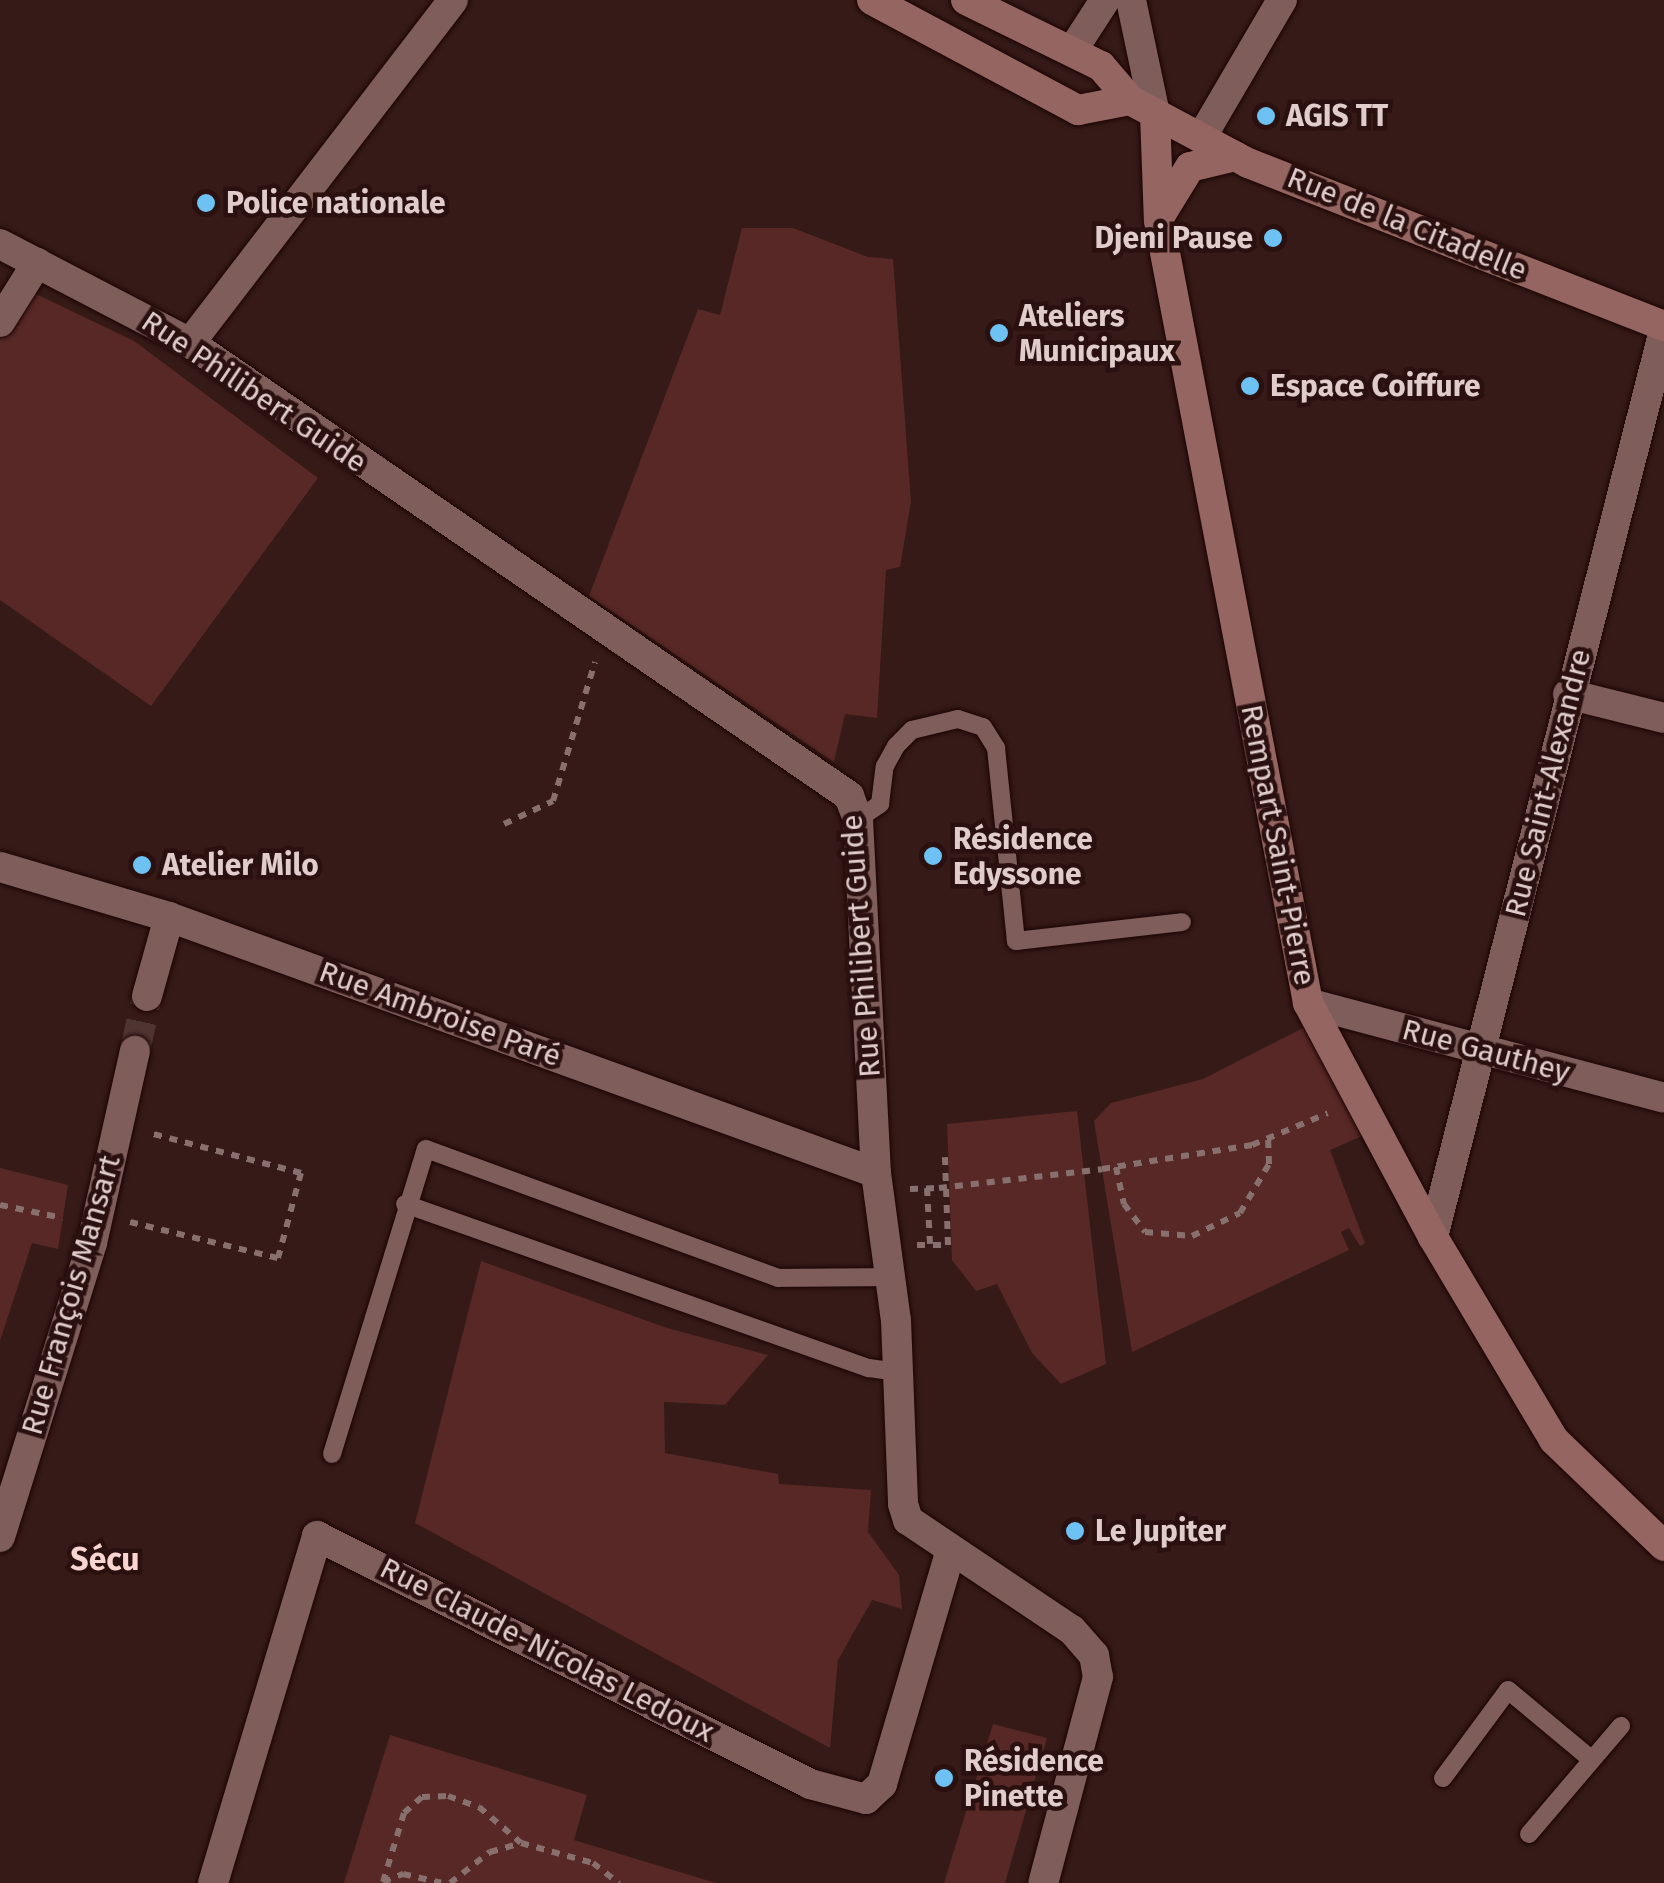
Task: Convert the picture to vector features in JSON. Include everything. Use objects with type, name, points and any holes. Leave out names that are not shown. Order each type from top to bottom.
[{"type":"street","points":[[190,343],[454,0]]},
{"type":"street","points":[[872,0],[1078,110],[1142,107],[1131,0]]},
{"type":"street","name":"Rue de la Citadelle","points":[[966,0],[1101,66],[1142,107],[1235,156],[1664,328]]},
{"type":"street","points":[[1072,52],[1105,0]]},
{"type":"street","points":[[1201,138],[1282,0]]},
{"type":"street","name":"Rempart Saint-Pierre","points":[[1142,107],[1159,222],[1308,1003],[1433,1236],[1554,1440],[1664,1546]]},
{"type":"street","points":[[1159,222],[1166,198],[1190,167],[1235,156]]},
{"type":"street","name":"Rue Philibert Guide","points":[[0,244],[190,343],[605,632],[849,796],[858,819],[876,1173],[899,1372],[902,1504],[908,1520],[1072,1630],[1094,1655],[1098,1678],[1043,1883]]},
{"type":"street","points":[[0,322],[37,264]]},
{"type":"street","name":"Rue Saint-Alexandre","points":[[1433,1236],[1664,328]]},
{"type":"street","points":[[1568,694],[1664,718]]},
{"type":"street","name":"Rue Ambroise Paré","points":[[0,867],[168,917],[876,1173]]},
{"type":"street","points":[[147,996],[168,917]]},
{"type":"street","name":"Rue Gauthey","points":[[1308,1003],[1664,1098]]},
{"type":"street","name":"Rue François Mansart","points":[[0,1537],[97,1221],[135,1051]]},
{"type":"street","name":"Rue Claude-Nicolas Ledoux","points":[[213,1883],[317,1536],[810,1784],[866,1800],[882,1784],[951,1550]]},
{"type":"lane","points":[[858,819],[880,804],[885,766],[896,746],[912,730],[958,719],[983,727],[996,748],[1016,941],[1182,922]]},
{"type":"lane","points":[[332,1454],[405,1204],[426,1150],[778,1278],[890,1277]]},
{"type":"lane","points":[[405,1204],[869,1368],[899,1372]]},
{"type":"lane","points":[[1442,1778],[1508,1690],[1592,1760]]},
{"type":"lane","points":[[1529,1834],[1621,1726]]},
{"type":"path","points":[[504,824],[553,801],[605,632]]},
{"type":"path","points":[[939,1188],[1116,1167],[1268,1138],[1358,1100]]},
{"type":"path","points":[[0,1206],[97,1221],[142,1222],[278,1258],[302,1173],[119,1124]]},
{"type":"path","points":[[1116,1167],[1124,1204],[1145,1232],[1192,1236],[1240,1213],[1270,1164],[1268,1138]]},
{"type":"path","points":[[927,1188],[930,1244],[948,1244],[946,1157]]},
{"type":"path","points":[[383,1883],[404,1813],[422,1796],[448,1796],[479,1807],[520,1843],[593,1863],[619,1883]]},
{"type":"path","points":[[450,1883],[490,1852],[520,1843]]},
{"type":"path","points":[[383,1883],[403,1874],[440,1883]]},
{"type":"shaded area","points":[[742,228],[793,228],[868,257],[893,259],[911,502],[900,567],[886,570],[877,718],[845,714],[834,762],[589,596],[698,309],[720,315]]},
{"type":"shaded area","points":[[34,293],[134,341],[318,478],[151,706],[0,600],[0,338]]},
{"type":"shaded area","points":[[1309,1025],[1362,1136],[1330,1150],[1365,1243],[1360,1246],[1349,1228],[1341,1232],[1349,1250],[1132,1352],[1094,1121],[1111,1103],[1203,1079]]},
{"type":"shaded area","points":[[1077,1111],[1106,1364],[1061,1384],[1032,1353],[997,1284],[976,1291],[952,1260],[947,1124]]},
{"type":"shaded area","points":[[0,1168],[68,1185],[58,1249],[32,1243],[0,1341]]},
{"type":"shaded area","points":[[481,1261],[667,1328],[768,1355],[725,1405],[664,1402],[665,1453],[778,1474],[779,1484],[871,1490],[868,1532],[899,1575],[902,1609],[872,1600],[838,1660],[830,1748],[415,1523]]},
{"type":"shaded area","points":[[993,1724],[1047,1738],[1005,1883],[944,1883]]},
{"type":"shaded area","points":[[390,1735],[587,1795],[574,1840],[716,1883],[344,1883]]},
{"type":"tunnel","points":[[135,1051],[147,996]]},
{"type":"place","name":"AGIS TT","points":[[1266,116]]},
{"type":"place","name":"Police nationale","points":[[206,203]]},
{"type":"place","name":"Djeni Pause","points":[[1273,238]]},
{"type":"place","name":"Ateliers Municipaux","points":[[999,333]]},
{"type":"place","name":"Espace Coiffure","points":[[1250,386]]},
{"type":"place","name":"Résidence Edyssone","points":[[933,856]]},
{"type":"place","name":"Atelier Milo","points":[[142,865]]},
{"type":"place","name":"Le Jupiter","points":[[1075,1531]]},
{"type":"place","name":"Résidence Pinette","points":[[944,1778]]},
{"type":"district","name":"Sécu","points":[[105,1559]]}]
